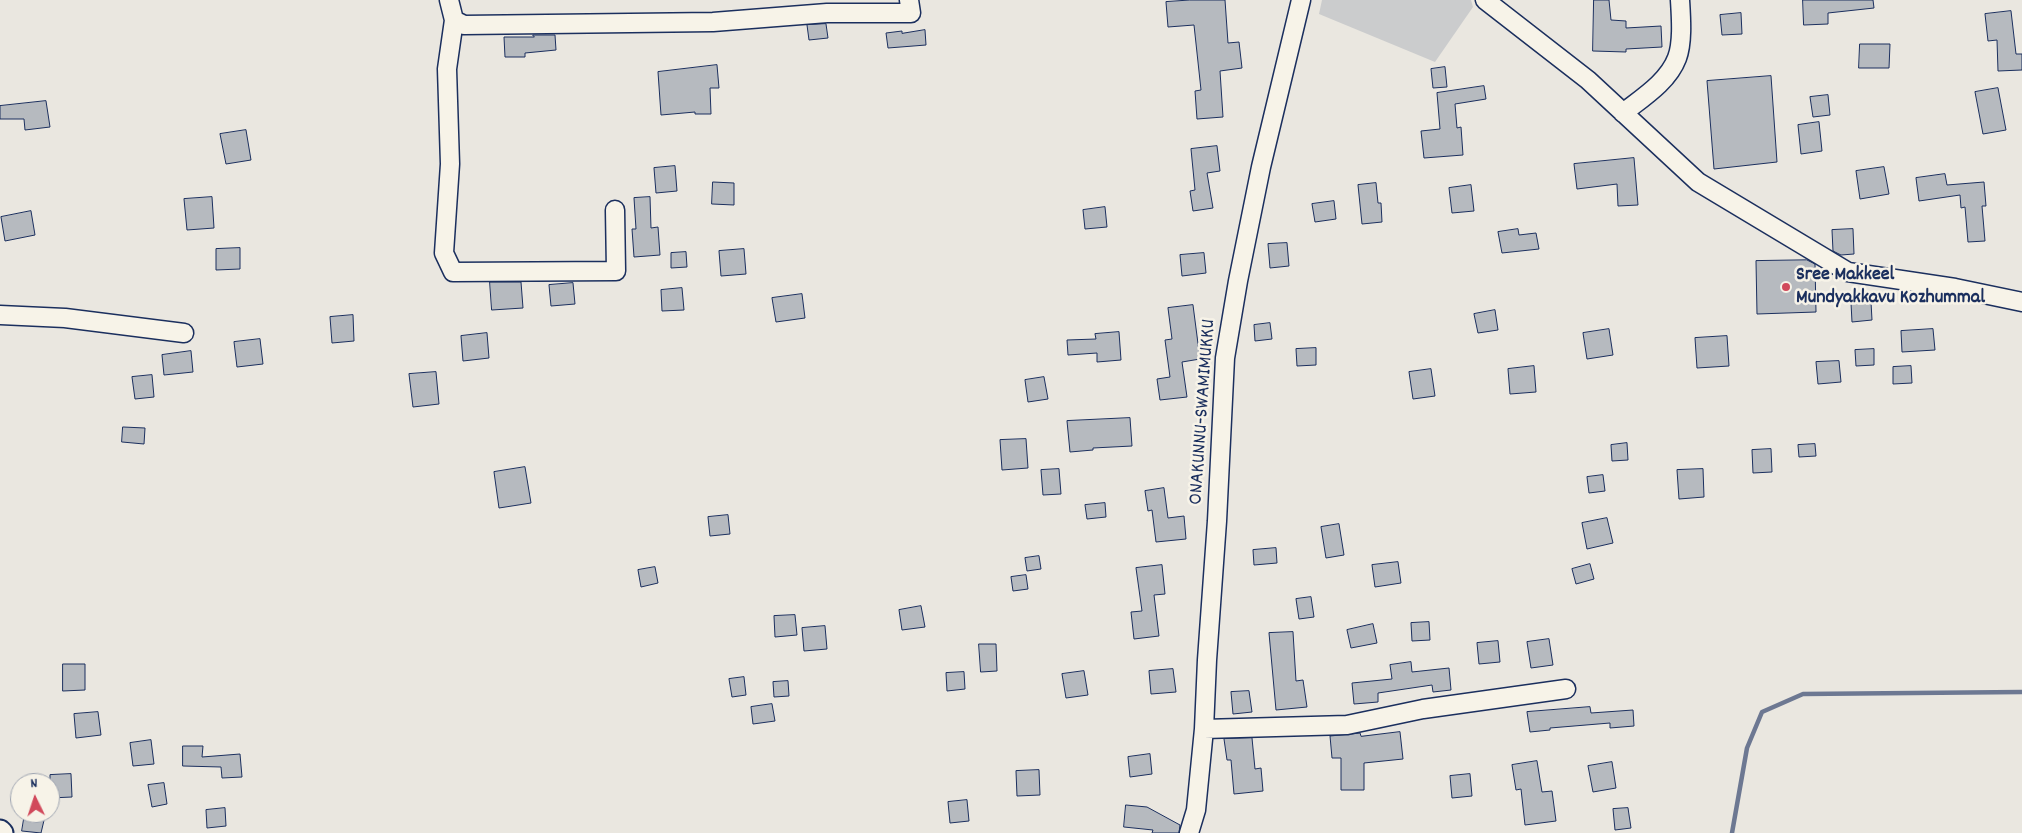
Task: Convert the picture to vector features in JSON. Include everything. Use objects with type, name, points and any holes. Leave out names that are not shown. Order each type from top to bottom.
[{"type":"street","points":[[449,0],[454,20],[447,69],[450,164],[444,253],[452,272],[616,271],[615,210]]},
{"type":"street","points":[[454,20],[464,25],[713,22],[827,13],[911,13],[909,0]]},
{"type":"street","name":"ONAKUNNU-SWAMIMUKKU","points":[[1189,833],[1196,810],[1204,729],[1225,358],[1261,167],[1301,0]]},
{"type":"street","points":[[1485,0],[1588,80],[1698,182],[1848,272],[1955,288],[2022,302]]},
{"type":"street","points":[[1623,113],[1658,86],[1677,58],[1682,26],[1680,0]]},
{"type":"street","points":[[0,315],[65,318],[184,333]]},
{"type":"street","points":[[1204,729],[1348,725],[1423,709],[1566,689]]},
{"type":"shaded area","points":[[1322,0],[1471,0],[1473,7],[1435,62],[1319,14]]},
{"type":"building","points":[[1225,0],[1228,43],[1239,42],[1242,68],[1220,71],[1223,117],[1197,119],[1195,91],[1201,90],[1194,25],[1168,27],[1166,2]]},
{"type":"building","points":[[1594,0],[1609,0],[1611,20],[1626,21],[1626,28],[1661,26],[1662,47],[1626,49],[1626,52],[1593,51]]},
{"type":"building","points":[[1803,0],[1873,0],[1874,8],[1828,13],[1828,24],[1804,25]]},
{"type":"building","points":[[2011,11],[2016,54],[2022,54],[2022,70],[1998,71],[1997,40],[1988,41],[1985,14]]},
{"type":"building","points":[[1741,13],[1742,34],[1722,35],[1720,15]]},
{"type":"building","points":[[826,24],[828,38],[809,40],[807,25]]},
{"type":"building","points":[[925,30],[926,45],[888,48],[886,33]]},
{"type":"building","points":[[533,35],[555,35],[556,50],[525,53],[525,57],[505,57],[504,37],[534,37]]},
{"type":"building","points":[[1860,44],[1890,44],[1889,68],[1859,68]]},
{"type":"building","points":[[717,65],[719,88],[710,88],[711,114],[695,114],[695,112],[661,115],[658,72]]},
{"type":"building","points":[[1445,67],[1447,87],[1433,88],[1431,69]]},
{"type":"building","points":[[1771,76],[1777,162],[1714,169],[1707,81]]},
{"type":"building","points":[[1484,86],[1486,99],[1455,104],[1457,128],[1461,127],[1463,155],[1424,158],[1421,131],[1440,129],[1437,93]]},
{"type":"building","points":[[1998,88],[2006,130],[1983,134],[1975,92]]},
{"type":"building","points":[[1828,95],[1830,115],[1813,117],[1810,97]]},
{"type":"building","points":[[46,101],[50,127],[25,130],[24,119],[0,119],[0,106]]},
{"type":"building","points":[[1819,122],[1822,151],[1801,154],[1798,125]]},
{"type":"building","points":[[246,130],[251,160],[226,164],[220,134]]},
{"type":"building","points":[[1217,146],[1220,171],[1207,173],[1213,208],[1193,211],[1190,191],[1195,190],[1191,149]]},
{"type":"building","points":[[1634,158],[1638,205],[1618,206],[1617,184],[1577,189],[1574,164]]},
{"type":"building","points":[[675,166],[677,191],[656,193],[654,168]]},
{"type":"building","points":[[1884,167],[1889,194],[1860,199],[1856,171]]},
{"type":"building","points":[[1945,174],[1947,185],[1984,182],[1986,206],[1982,206],[1985,241],[1968,242],[1965,207],[1961,208],[1960,195],[1919,201],[1916,178]]},
{"type":"building","points":[[713,182],[734,183],[734,205],[712,204]]},
{"type":"building","points":[[1376,183],[1378,203],[1381,203],[1382,222],[1362,224],[1358,185]]},
{"type":"building","points":[[1471,185],[1474,211],[1452,213],[1449,188]]},
{"type":"building","points":[[212,197],[214,228],[187,230],[184,199]]},
{"type":"building","points":[[650,197],[651,228],[658,227],[660,255],[634,257],[632,229],[636,229],[634,198]]},
{"type":"building","points":[[1334,201],[1336,219],[1315,222],[1312,204]]},
{"type":"building","points":[[1105,207],[1107,227],[1085,229],[1083,210]]},
{"type":"building","points":[[31,211],[35,235],[5,241],[1,217]]},
{"type":"building","points":[[1518,229],[1519,235],[1536,233],[1539,249],[1502,253],[1498,232]]},
{"type":"building","points":[[1853,229],[1854,254],[1841,255],[1833,251],[1832,230]]},
{"type":"building","points":[[1287,243],[1289,266],[1270,268],[1268,244]]},
{"type":"building","points":[[240,248],[240,269],[216,270],[216,249]]},
{"type":"building","points":[[744,249],[746,274],[721,276],[719,251]]},
{"type":"building","points":[[686,252],[687,267],[671,268],[671,253]]},
{"type":"building","points":[[1204,253],[1206,273],[1182,276],[1180,255]]},
{"type":"building","name":"Sree Makkeel Mundyakkavu Kozhummal","points":[[1807,260],[1815,264],[1816,312],[1757,314],[1756,261]]},
{"type":"building","points":[[490,282],[521,282],[523,308],[492,310]]},
{"type":"building","points":[[573,283],[575,304],[551,306],[549,285]]},
{"type":"building","points":[[682,288],[684,310],[662,311],[661,290]]},
{"type":"building","points":[[802,294],[805,318],[776,322],[772,298]]},
{"type":"building","points":[[1871,302],[1872,320],[1852,322],[1851,303]]},
{"type":"building","points":[[1193,305],[1200,359],[1182,362],[1187,397],[1160,400],[1157,379],[1170,377],[1165,340],[1172,339],[1168,308]]},
{"type":"building","points":[[1495,310],[1498,330],[1478,333],[1474,314]]},
{"type":"building","points":[[353,315],[354,341],[332,343],[330,317]]},
{"type":"building","points":[[1270,323],[1272,339],[1255,341],[1254,325]]},
{"type":"building","points":[[1609,329],[1613,355],[1587,359],[1583,333]]},
{"type":"building","points":[[1933,329],[1935,350],[1902,352],[1901,331]]},
{"type":"building","points":[[1119,332],[1121,360],[1097,362],[1097,353],[1068,355],[1067,340],[1096,339],[1095,334]]},
{"type":"building","points":[[487,333],[489,358],[463,361],[461,336]]},
{"type":"building","points":[[1727,336],[1729,366],[1697,368],[1695,338]]},
{"type":"building","points":[[260,339],[263,364],[237,367],[234,342]]},
{"type":"building","points":[[1316,348],[1316,365],[1297,366],[1296,349]]},
{"type":"building","points":[[1874,349],[1874,365],[1856,366],[1855,350]]},
{"type":"building","points":[[191,351],[193,372],[164,375],[162,355]]},
{"type":"building","points":[[1839,361],[1841,382],[1818,384],[1816,362]]},
{"type":"building","points":[[1534,366],[1536,392],[1510,394],[1508,369]]},
{"type":"building","points":[[1911,366],[1912,383],[1893,384],[1893,367]]},
{"type":"building","points":[[1431,369],[1435,396],[1413,399],[1409,372]]},
{"type":"building","points":[[436,372],[439,404],[413,407],[409,374]]},
{"type":"building","points":[[152,375],[154,397],[135,399],[132,377]]},
{"type":"building","points":[[1044,377],[1048,399],[1028,402],[1025,380]]},
{"type":"building","points":[[1130,418],[1132,446],[1093,448],[1093,450],[1070,452],[1067,421]]},
{"type":"building","points":[[123,427],[145,428],[144,444],[122,442]]},
{"type":"building","points":[[1026,439],[1028,468],[1002,470],[1000,440]]},
{"type":"building","points":[[1627,443],[1628,460],[1612,461],[1611,445]]},
{"type":"building","points":[[1815,444],[1816,456],[1799,457],[1798,445]]},
{"type":"building","points":[[1771,449],[1772,472],[1753,473],[1752,450]]},
{"type":"building","points":[[525,467],[531,503],[499,508],[494,472]]},
{"type":"building","points":[[1059,469],[1061,494],[1043,495],[1041,470]]},
{"type":"building","points":[[1703,469],[1704,497],[1679,499],[1677,470]]},
{"type":"building","points":[[1603,475],[1605,491],[1589,493],[1587,477]]},
{"type":"building","points":[[1164,488],[1168,518],[1184,516],[1186,539],[1156,542],[1152,510],[1148,511],[1145,491]]},
{"type":"building","points":[[1105,503],[1106,517],[1087,519],[1085,505]]},
{"type":"building","points":[[728,515],[730,534],[710,536],[708,517]]},
{"type":"building","points":[[1607,518],[1613,543],[1587,549],[1582,523]]},
{"type":"building","points":[[1339,524],[1344,555],[1326,558],[1321,527]]},
{"type":"building","points":[[1276,548],[1277,563],[1254,565],[1253,550]]},
{"type":"building","points":[[1039,556],[1041,569],[1027,571],[1025,558]]},
{"type":"building","points":[[1398,562],[1401,583],[1375,587],[1372,565]]},
{"type":"building","points":[[1590,564],[1594,579],[1576,584],[1572,569]]},
{"type":"building","points":[[1162,565],[1165,594],[1154,595],[1159,636],[1134,639],[1131,612],[1142,611],[1136,568]]},
{"type":"building","points":[[655,567],[658,583],[641,587],[638,570]]},
{"type":"building","points":[[1026,575],[1028,589],[1013,591],[1011,577]]},
{"type":"building","points":[[1311,597],[1314,617],[1299,619],[1296,599]]},
{"type":"building","points":[[921,606],[925,627],[902,630],[899,610]]},
{"type":"building","points":[[795,615],[797,635],[775,637],[774,616]]},
{"type":"building","points":[[1429,622],[1430,640],[1412,641],[1411,623]]},
{"type":"building","points":[[1373,624],[1377,643],[1351,648],[1347,630]]},
{"type":"building","points":[[825,626],[827,649],[804,651],[802,628]]},
{"type":"building","points":[[1293,632],[1296,681],[1303,680],[1307,707],[1276,710],[1269,633]]},
{"type":"building","points":[[1549,639],[1553,665],[1531,668],[1527,642]]},
{"type":"building","points":[[1498,641],[1500,662],[1479,664],[1477,643]]},
{"type":"building","points":[[979,644],[996,644],[997,671],[981,672]]},
{"type":"building","points":[[1411,662],[1412,672],[1449,668],[1451,690],[1433,692],[1432,685],[1378,693],[1378,702],[1354,704],[1352,683],[1392,679],[1390,665]]},
{"type":"building","points":[[63,664],[85,664],[85,690],[63,691]]},
{"type":"building","points":[[1173,669],[1176,692],[1151,694],[1149,671]]},
{"type":"building","points":[[1084,671],[1088,695],[1066,698],[1062,674]]},
{"type":"building","points":[[964,672],[965,689],[947,691],[946,673]]},
{"type":"building","points":[[744,677],[746,695],[732,697],[729,679]]},
{"type":"building","points":[[788,681],[789,696],[774,697],[773,682]]},
{"type":"building","points":[[1249,691],[1252,712],[1233,714],[1231,692]]},
{"type":"building","points":[[772,704],[775,721],[753,724],[751,707]]},
{"type":"building","points":[[1590,707],[1591,713],[1633,710],[1634,726],[1610,728],[1610,723],[1550,728],[1550,730],[1530,732],[1527,712]]},
{"type":"building","points":[[98,712],[101,735],[76,738],[74,714]]},
{"type":"building","points":[[1400,732],[1403,759],[1364,763],[1364,790],[1341,790],[1341,758],[1332,758],[1330,736],[1360,733],[1361,736]]},
{"type":"building","points":[[1252,738],[1255,769],[1261,768],[1263,791],[1234,794],[1231,760],[1227,760],[1224,739]]},
{"type":"building","points":[[151,740],[154,764],[133,766],[130,743]]},
{"type":"building","points":[[183,746],[203,746],[202,757],[240,754],[242,777],[222,778],[221,767],[183,766]]},
{"type":"building","points":[[1150,754],[1152,774],[1130,777],[1128,757]]},
{"type":"building","points":[[1537,761],[1542,792],[1552,791],[1556,821],[1525,825],[1521,789],[1516,790],[1512,765]]},
{"type":"building","points":[[1612,762],[1616,788],[1593,792],[1588,766]]},
{"type":"building","points":[[1039,770],[1040,795],[1017,796],[1016,771]]},
{"type":"building","points":[[71,774],[72,797],[60,798],[60,775]]},
{"type":"building","points":[[1470,774],[1472,796],[1452,798],[1450,776]]},
{"type":"building","points":[[164,783],[167,804],[152,807],[148,785]]},
{"type":"building","points":[[967,800],[969,821],[950,823],[948,802]]},
{"type":"building","points":[[1126,805],[1147,807],[1180,825],[1179,833],[1152,833],[1153,830],[1124,827]]},
{"type":"building","points":[[225,808],[226,826],[207,828],[206,810]]},
{"type":"building","points":[[1628,808],[1631,828],[1615,830],[1613,809]]},
{"type":"building","points":[[23,823],[43,823],[41,833],[22,831]]},
{"type":"waterway","points":[[1732,833],[1747,748],[1762,712],[1803,694],[2022,692]]},
{"type":"place","name":"Sree Makkeel Mundyakkavu Kozhummal","points":[[1786,287]]}]
